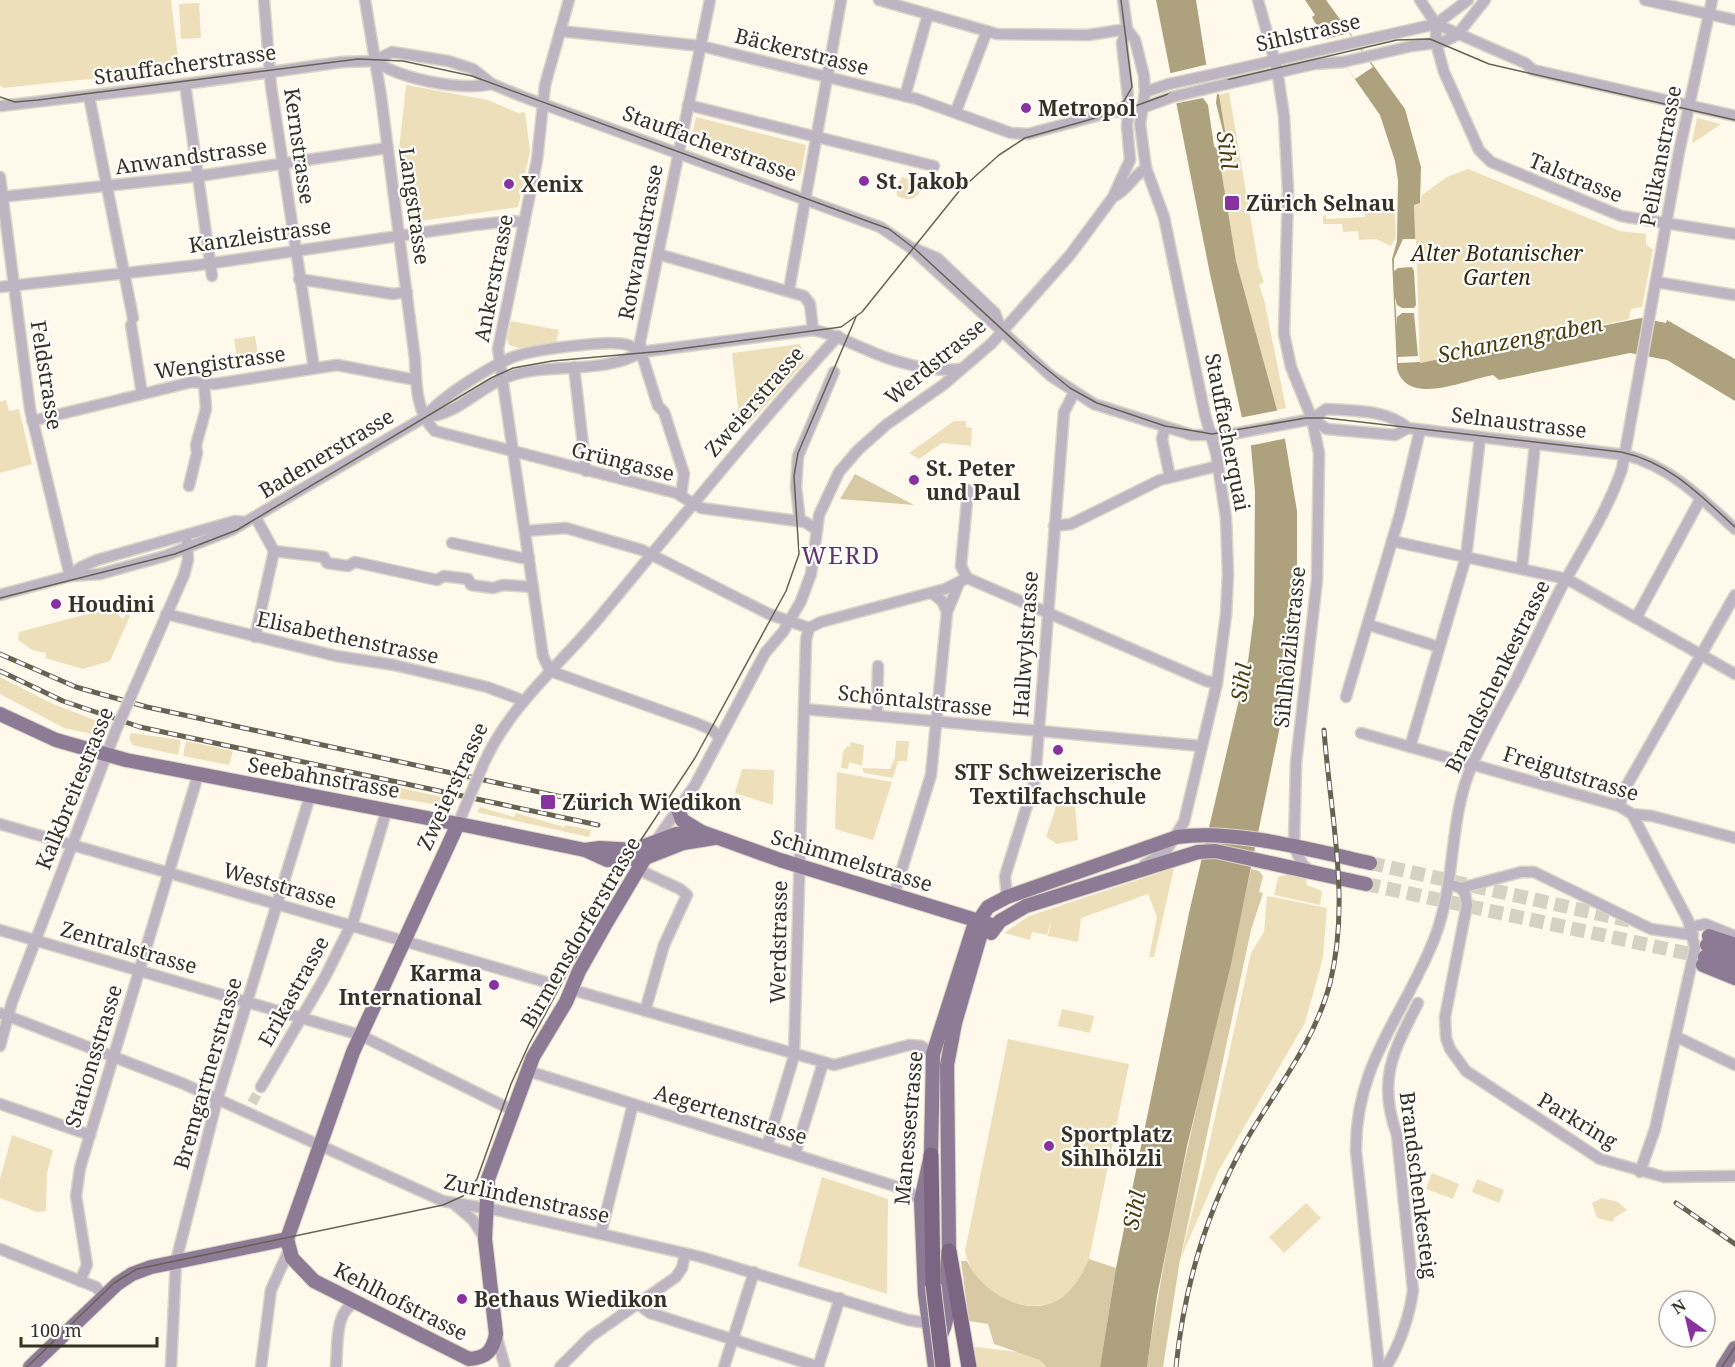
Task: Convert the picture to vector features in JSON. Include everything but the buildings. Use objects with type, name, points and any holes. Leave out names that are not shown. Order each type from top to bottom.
[{"type":"highway","points":[[931,1155],[933,1285],[943,1367]]},
{"type":"highway","points":[[949,1251],[969,1367]]},
{"type":"main road","name":"Seebahnstrasse","points":[[0,714],[56,740],[106,754],[198,775],[387,809],[585,850],[596,857],[642,864]]},
{"type":"main road","points":[[678,809],[682,820],[708,835]]},
{"type":"main road","name":"Zweierstrasse","points":[[288,1244],[319,1146],[360,1035],[458,824]]},
{"type":"main road","name":"Schimmelstrasse","points":[[585,850],[600,848],[628,851],[676,834],[708,835],[976,922]]},
{"type":"main road","name":"Manessestrasse","points":[[935,1367],[928,1323],[921,1200],[931,1155],[933,1054],[968,938],[976,922],[988,907],[1006,897],[1177,837],[1205,834],[1294,847],[1370,863]]},
{"type":"main road","name":"Schimmelstrasse","points":[[642,864],[689,841],[708,835]]},
{"type":"main road","name":"Manessestrasse","points":[[975,960],[995,926],[1012,912],[1130,872],[1198,852],[1215,851],[1366,884]]},
{"type":"main road","name":"Birmensdorferstrasse","points":[[496,1334],[485,1239],[488,1179],[512,1110],[550,1024],[573,990],[579,971],[642,864]]},
{"type":"main road","name":"Manessestrasse","points":[[933,1345],[940,1337],[945,1323],[946,1267],[949,1251],[947,1065],[955,1023],[981,933],[976,922]]},
{"type":"main road","points":[[976,922],[995,926]]},
{"type":"main road","points":[[1706,951],[1735,945]]},
{"type":"main road","points":[[1706,951],[1735,956]]},
{"type":"main road","points":[[1706,951],[1735,967]]},
{"type":"main road","points":[[1706,951],[1735,978]]},
{"type":"main road","points":[[30,1367],[104,1296],[132,1274],[176,1261],[288,1244]]},
{"type":"main road","name":"Kehlhofstrasse","points":[[288,1244],[297,1264],[314,1281],[475,1363]]},
{"type":"main road","points":[[475,1363],[492,1348],[496,1334]]},
{"type":"main road","points":[[1723,1367],[1735,1348]]},
{"type":"street","name":"Kernstrasse","points":[[264,0],[270,73],[282,163],[314,368]]},
{"type":"street","name":"Langstrasse","points":[[365,0],[407,292],[418,401],[424,417]]},
{"type":"street","name":"Ankerstrasse","points":[[550,672],[543,656],[498,349],[540,144],[545,85],[568,0]]},
{"type":"street","name":"Rotwandstrasse","points":[[640,352],[657,254],[710,0]]},
{"type":"street","points":[[789,290],[841,0]]},
{"type":"street","points":[[879,0],[997,34],[1061,36],[1127,29]]},
{"type":"street","points":[[1123,0],[1127,29],[1136,40],[1145,92],[1129,109]]},
{"type":"street","points":[[1258,0],[1276,66],[1284,117],[1288,191],[1284,334],[1291,367],[1312,419]]},
{"type":"street","points":[[1420,0],[1436,24],[1525,63],[1533,70],[1735,116]]},
{"type":"street","points":[[1436,24],[1468,0]]},
{"type":"street","points":[[1457,34],[1485,0]]},
{"type":"street","points":[[1644,0],[1735,20]]},
{"type":"street","name":"Pelikanstrasse","points":[[1642,355],[1688,105],[1712,0]]},
{"type":"street","points":[[905,96],[928,14]]},
{"type":"street","name":"Sihlstrasse","points":[[1129,109],[1141,108],[1172,97],[1226,84],[1333,48],[1436,24]]},
{"type":"street","name":"Talstrasse","points":[[1436,24],[1436,43],[1444,72],[1452,85],[1479,150],[1491,162],[1621,216],[1666,225],[1735,234]]},
{"type":"street","name":"Werdstrasse","points":[[817,530],[830,489],[845,464],[886,425],[979,357],[1070,255],[1113,197],[1130,160],[1129,109],[1122,43],[1127,29]]},
{"type":"street","name":"Bäckerstrasse","points":[[560,31],[701,46],[905,96],[956,111],[1011,133],[1028,134],[1129,109]]},
{"type":"street","points":[[956,111],[987,31]]},
{"type":"street","name":"Sihlstrasse","points":[[1145,92],[1169,84],[1224,72],[1343,62],[1412,46],[1436,43],[1457,34]]},
{"type":"street","name":"Stauffacherstrasse","points":[[0,106],[374,61],[392,52],[448,61],[473,69],[492,84],[543,104],[880,227],[910,247],[1002,332],[1074,393],[1110,410],[1192,435],[1212,436],[1312,419]]},
{"type":"street","name":"Stauffacherstrasse","points":[[374,61],[396,73],[469,87],[492,84]]},
{"type":"street","points":[[185,84],[212,276]]},
{"type":"street","name":"Stauffacherquai","points":[[1145,92],[1140,125],[1146,168],[1164,217],[1205,416],[1212,436],[1226,518],[1228,574],[1226,615],[1216,683],[1184,822],[1177,837]]},
{"type":"street","points":[[89,96],[124,273],[142,394]]},
{"type":"street","points":[[688,105],[934,166]]},
{"type":"street","name":"Anwandstrasse","points":[[1,197],[199,176],[387,148]]},
{"type":"street","name":"Werdstrasse","points":[[1113,197],[1122,192],[1137,174],[1146,168]]},
{"type":"street","name":"Feldstrasse","points":[[0,177],[32,421],[70,576]]},
{"type":"street","name":"Kanzleistrasse","points":[[0,287],[211,263],[474,225],[513,221],[524,223]]},
{"type":"street","points":[[657,254],[789,290],[808,299],[813,330]]},
{"type":"street","points":[[300,279],[393,294],[407,292]]},
{"type":"street","points":[[1656,282],[1735,295]]},
{"type":"street","name":"Badenerstrasse","points":[[424,417],[446,414],[501,380],[523,373],[630,359],[640,352],[813,330],[838,336],[879,355],[942,370],[961,369]]},
{"type":"street","name":"Zweierstrasse","points":[[458,824],[488,753],[504,724],[522,700],[550,672],[651,555],[692,503],[838,336]]},
{"type":"street","name":"Badenerstrasse","points":[[0,596],[70,576],[100,574],[165,556],[187,541],[252,520],[424,417],[438,402],[519,355],[580,346],[628,344],[640,352]]},
{"type":"street","points":[[640,352],[684,474],[681,495]]},
{"type":"street","name":"Brandschenkestrasse","points":[[1379,1367],[1360,1201],[1356,1124],[1369,1070],[1425,959],[1455,887],[1456,816],[1473,763],[1615,489],[1626,455],[1642,355]]},
{"type":"street","name":"Wengistrasse","points":[[32,421],[192,382],[220,383],[314,368],[337,366],[416,380]]},
{"type":"street","points":[[574,367],[586,471]]},
{"type":"street","points":[[800,521],[796,487],[798,456],[834,372]]},
{"type":"street","points":[[189,486],[197,453],[196,445],[207,409],[204,382]]},
{"type":"street","name":"Hallwylstrasse","points":[[1006,897],[1005,876],[1035,780],[1064,412],[1074,393]]},
{"type":"street","name":"Selnaustrasse","points":[[1414,429],[1395,435],[1328,429],[1312,419],[1326,409],[1383,414],[1414,429],[1626,455],[1663,469],[1701,498],[1735,529]]},
{"type":"street","name":"Grüngasse","points":[[424,417],[435,431],[681,495],[701,508],[800,521],[817,530]]},
{"type":"street","name":"Sihlhölzlistrasse","points":[[1294,847],[1296,763],[1317,580],[1319,453],[1312,419]]},
{"type":"street","points":[[1165,428],[1162,439],[1170,477]]},
{"type":"street","points":[[1346,697],[1392,541],[1414,429]]},
{"type":"street","points":[[1410,747],[1466,557],[1480,438]]},
{"type":"street","points":[[1522,568],[1535,444]]},
{"type":"street","points":[[1054,526],[1071,524],[1170,477],[1218,466]]},
{"type":"street","points":[[894,895],[927,788],[948,612],[963,581],[961,566],[968,490]]},
{"type":"street","points":[[1636,618],[1701,498]]},
{"type":"street","points":[[252,520],[274,551],[255,638]]},
{"type":"street","points":[[525,531],[561,527],[651,555],[770,615],[809,628],[815,624],[932,593],[963,581],[1048,612],[1216,683]]},
{"type":"street","name":"Birmensdorferstrasse","points":[[642,864],[714,753],[765,653],[791,621],[811,574],[817,530]]},
{"type":"street","name":"Kalkbreitestrasse","points":[[0,1046],[4,1015],[106,754],[184,575],[187,541]]},
{"type":"street","points":[[1392,541],[1567,579],[1735,674]]},
{"type":"street","points":[[452,543],[522,558],[529,557]]},
{"type":"street","points":[[274,551],[324,557],[327,563],[348,566],[355,562],[388,567],[403,574],[437,580],[444,576],[468,579],[471,585],[494,588],[502,585],[533,587]]},
{"type":"street","points":[[932,593],[942,601],[948,612]]},
{"type":"street","points":[[1619,806],[1627,785],[1735,595]]},
{"type":"street","name":"Elisabethenstrasse","points":[[166,614],[255,638],[487,687],[522,700]]},
{"type":"street","points":[[1369,625],[1438,647]]},
{"type":"street","name":"Werdstrasse","points":[[767,1146],[794,1056],[806,640],[809,628]]},
{"type":"street","points":[[877,715],[878,666]]},
{"type":"street","points":[[550,672],[696,723],[712,730],[720,738]]},
{"type":"street","name":"Schöntalstrasse","points":[[804,709],[1201,746]]},
{"type":"street","name":"Freigutstrasse","points":[[1361,733],[1619,806],[1632,814],[1652,816],[1735,838]]},
{"type":"street","name":"Stationsstrasse","points":[[80,1281],[87,1266],[76,1196],[77,1183],[198,775]]},
{"type":"street","name":"Bremgartnerstrasse","points":[[171,1367],[176,1261],[218,1100],[310,796]]},
{"type":"street","name":"Erikastrasse","points":[[261,1087],[325,977],[351,926],[387,809]]},
{"type":"street","points":[[1632,814],[1692,931]]},
{"type":"street","name":"Weststrasse","points":[[0,824],[549,982]]},
{"type":"street","name":"Manessestrasse","points":[[1130,872],[1155,859],[1177,837]]},
{"type":"street","points":[[1294,847],[1303,865],[1312,872]]},
{"type":"street","points":[[642,864],[687,895],[664,945],[645,1011]]},
{"type":"street","points":[[1455,887],[1521,872],[1534,872],[1651,929],[1692,931],[1705,924],[1735,936]]},
{"type":"street","name":"Parkring","points":[[1455,887],[1466,894],[1467,905],[1445,1017],[1446,1038],[1458,1062],[1473,1078],[1592,1155],[1640,1172],[1655,1129],[1677,1036],[1695,948],[1692,931]]},
{"type":"street","name":"Zentralstrasse","points":[[0,930],[360,1035],[512,1110]]},
{"type":"street","points":[[573,990],[823,1063],[842,1064],[909,1045],[921,1046],[933,1054]]},
{"type":"street","name":"Brandschenkesteig","points":[[1379,1367],[1387,1365],[1392,1356],[1411,1305],[1413,1290],[1397,1135],[1390,1115],[1387,1085],[1392,1054],[1418,1003]]},
{"type":"street","name":"Zurlindenstrasse","points":[[4,1015],[114,1056],[218,1100],[250,1108],[319,1146],[425,1194],[454,1204],[486,1208],[685,1254],[754,1272],[908,1320],[928,1323]]},
{"type":"street","points":[[1677,1036],[1735,1065]]},
{"type":"street","points":[[795,1154],[823,1063]]},
{"type":"street","name":"Aegertenstrasse","points":[[528,1071],[904,1189],[921,1200]]},
{"type":"street","points":[[0,1104],[90,1135]]},
{"type":"street","points":[[601,1233],[633,1104]]},
{"type":"street","points":[[1640,1172],[1664,1177],[1735,1176]]},
{"type":"street","points":[[454,1204],[473,1220],[485,1239]]},
{"type":"street","name":"Zweierstrasse","points":[[261,1367],[271,1290],[288,1244]]},
{"type":"street","points":[[0,1249],[96,1287],[104,1296]]},
{"type":"street","points":[[560,1367],[590,1337],[676,1276],[682,1268],[685,1254]]},
{"type":"street","points":[[724,1367],[754,1272]]},
{"type":"street","points":[[638,1304],[650,1313],[819,1367],[840,1298]]},
{"type":"street","points":[[336,1367],[343,1312],[350,1304],[358,1302]]},
{"type":"street","points":[[496,1334],[506,1367]]},
{"type":"green space","points":[[0,0],[171,0],[179,66],[175,70],[3,88],[0,85]]},
{"type":"green space","points":[[199,3],[201,38],[181,39],[179,4]]},
{"type":"green space","points":[[406,85],[488,100],[518,113],[525,112],[530,151],[518,207],[414,222],[409,220],[407,206],[409,206],[406,201],[399,150]]},
{"type":"green space","points":[[1229,92],[1259,268],[1264,282],[1259,285],[1264,299],[1286,408],[1277,410],[1236,261],[1228,218],[1221,169],[1228,148],[1219,95]]},
{"type":"green space","points":[[696,117],[806,145],[801,174],[795,178],[704,145],[706,135],[693,131]]},
{"type":"green space","points":[[1697,118],[1721,124],[1693,143],[1692,142]]},
{"type":"green space","name":"Alter Botanischer Garten","points":[[1468,169],[1620,231],[1646,234],[1646,244],[1653,250],[1642,307],[1631,309],[1629,319],[1420,363],[1414,205],[1420,203],[1422,195],[1447,177]]},
{"type":"green space","points":[[902,177],[921,183],[919,194],[907,199],[897,196],[896,188]]},
{"type":"green space","points":[[1395,211],[1396,238],[1391,246],[1376,239],[1359,240],[1358,231],[1343,232],[1342,224],[1323,224],[1323,216],[1326,215],[1326,219],[1365,217],[1365,213]]},
{"type":"green space","points":[[511,321],[559,330],[556,343],[519,348],[509,345],[507,339]]},
{"type":"green space","points":[[255,336],[259,361],[238,364],[234,339]]},
{"type":"green space","points":[[800,344],[806,357],[810,356],[748,425],[739,416],[732,353]]},
{"type":"green space","points":[[6,400],[9,411],[19,409],[32,464],[0,473],[0,402]]},
{"type":"green space","points":[[954,421],[966,421],[966,427],[972,428],[971,446],[942,443],[919,459],[909,453]]},
{"type":"green space","points":[[122,605],[125,608],[115,612],[123,619],[127,612],[130,616],[110,661],[83,669],[45,658],[46,653],[32,650],[18,640],[19,632]]},
{"type":"green space","points":[[0,677],[53,704],[103,723],[96,735],[64,728],[0,694]]},
{"type":"green space","points":[[131,733],[181,740],[178,755],[132,745],[129,738]]},
{"type":"green space","points":[[186,741],[233,751],[229,765],[183,756]]},
{"type":"green space","points":[[896,741],[909,741],[907,761],[898,761],[893,778],[864,773],[862,768],[890,769],[895,758]]},
{"type":"green space","points":[[850,742],[864,745],[862,766],[849,762],[848,769],[841,768],[843,752],[847,746],[850,747]]},
{"type":"green space","points":[[742,769],[774,770],[773,805],[735,793]]},
{"type":"green space","points":[[837,772],[892,782],[873,840],[835,829]]},
{"type":"green space","points":[[338,774],[451,799],[444,806],[335,787]]},
{"type":"green space","points":[[1057,804],[1075,805],[1078,840],[1057,844],[1046,837]]},
{"type":"green space","points":[[480,807],[514,817],[516,813],[564,827],[566,825],[591,830],[589,837],[477,812]]},
{"type":"green space","points":[[1174,868],[1154,957],[1149,957],[1157,917],[1148,894],[1081,918],[1078,942],[1048,936],[1052,917],[1047,935],[1032,932],[1030,940],[1004,933],[1029,916]]},
{"type":"green space","points":[[1288,871],[1305,876],[1307,885],[1322,891],[1320,905],[1274,895],[1278,877],[1286,875]]},
{"type":"green space","points":[[1267,896],[1327,908],[1323,958],[1305,1023],[1219,1170],[1180,1260],[1205,1163],[1251,953],[1264,932]]},
{"type":"green space","points":[[1062,1009],[1094,1016],[1090,1033],[1058,1026]]},
{"type":"green space","name":"Sportplatz Sihlhölzli","points":[[1008,1039],[1129,1064],[1089,1259],[1077,1282],[1066,1294],[1052,1302],[1036,1306],[1005,1299],[991,1291],[970,1266],[965,1251]]},
{"type":"green space","points":[[12,1135],[53,1150],[47,1173],[46,1211],[37,1212],[0,1198],[0,1179]]},
{"type":"green space","points":[[1432,1173],[1459,1184],[1453,1199],[1426,1189]]},
{"type":"green space","points":[[822,1177],[888,1199],[887,1294],[798,1266]]},
{"type":"green space","points":[[1477,1179],[1504,1190],[1499,1203],[1472,1192]]},
{"type":"green space","points":[[1602,1198],[1618,1202],[1627,1210],[1614,1218],[1613,1222],[1597,1218],[1592,1203]]},
{"type":"green space","points":[[1306,1203],[1321,1218],[1284,1253],[1269,1237]]},
{"type":"green space","points":[[977,1347],[1083,1360],[1084,1367],[973,1367],[969,1348]]},
{"type":"shaded area","points":[[855,474],[914,505],[840,499]]},
{"type":"shaded area","points":[[1251,869],[1259,871],[1263,876],[1259,892],[1263,893],[1251,930],[1180,1260],[1163,1367],[1147,1367],[1168,1241]]},
{"type":"shaded area","points":[[1089,1259],[1116,1268],[1100,1367],[1047,1367],[1040,1360],[994,1344],[988,1324],[969,1321],[961,1261],[967,1261],[974,1273],[997,1294],[1024,1305],[1039,1306],[1053,1302],[1066,1294],[1077,1282]]},
{"type":"water","name":"Sihl","points":[[1156,0],[1196,0],[1206,63],[1219,95],[1228,148],[1221,169],[1236,261],[1285,439],[1297,511],[1297,571],[1294,627],[1284,707],[1231,964],[1187,1146],[1157,1296],[1147,1367],[1100,1367],[1116,1268],[1189,913],[1248,661],[1254,615],[1255,492],[1251,447],[1242,418],[1210,274]]},
{"type":"water","points":[[1305,0],[1326,0],[1405,109],[1421,167],[1420,203],[1414,205],[1420,363],[1641,318],[1666,323],[1667,320],[1735,359],[1735,401],[1667,360],[1630,353],[1499,380],[1493,375],[1439,388],[1413,387],[1403,380],[1397,369],[1392,259],[1397,241],[1398,180],[1395,161],[1380,115],[1314,21],[1312,17],[1315,15]]},
{"type":"pier","points":[[1349,33],[1373,67],[1355,79],[1326,39]]},
{"type":"pier","points":[[1209,64],[1222,93],[1217,94],[1216,103],[1226,143],[1222,156],[1214,146],[1208,105],[1203,98],[1173,104],[1167,74]]},
{"type":"pier","points":[[1403,239],[1416,239],[1420,362],[1398,363],[1398,357],[1418,356],[1414,313],[1402,313],[1397,317],[1397,327],[1395,297],[1397,305],[1402,308],[1414,308],[1416,305],[1412,267],[1398,268],[1394,271],[1394,259]]},
{"type":"pier","points":[[1280,410],[1288,438],[1248,446],[1239,418]]},
{"type":"tunnel","points":[[1370,863],[1631,921]]},
{"type":"tunnel","points":[[1366,884],[1704,957]]},
{"type":"tunnel","points":[[252,1103],[261,1087]]},
{"type":"tram line","points":[[1110,108],[1124,101],[1132,87],[1121,0]]},
{"type":"tram line","points":[[0,598],[175,554],[237,530],[491,378],[513,368],[552,361],[664,351],[841,327],[862,312],[960,190],[999,155],[1025,138],[1127,109],[1171,93],[1397,40],[1430,39],[1489,64],[1735,120]]},
{"type":"tram line","points":[[0,97],[15,102],[38,100],[358,59],[403,61],[472,76],[889,229],[915,249],[1033,358],[1070,388],[1097,403],[1165,426],[1212,434],[1306,418],[1326,418],[1621,452],[1654,463],[1683,481],[1735,527]]},
{"type":"tram line","points":[[27,1367],[114,1283],[137,1269],[443,1205],[463,1196],[477,1179],[511,1084],[529,1044],[631,855],[695,758],[786,591],[799,554],[794,476],[798,453],[856,317]]},
{"type":"tram line","points":[[1722,1367],[1735,1347]]},
{"type":"railway","points":[[0,654],[76,687],[147,707],[604,806]]},
{"type":"railway","points":[[0,671],[63,701],[140,727],[598,825]]},
{"type":"railway","points":[[1176,1367],[1191,1278],[1220,1193],[1247,1139],[1294,1064],[1315,1025],[1330,983],[1336,952],[1339,888],[1324,730]]},
{"type":"railway","points":[[1676,1203],[1735,1244]]},
{"type":"place","name":"Metropol","points":[[1026,108]]},
{"type":"place","name":"St. Jakob","points":[[864,181]]},
{"type":"place","name":"Xenix","points":[[509,184]]},
{"type":"place","name":"Zürich Selnau","points":[[1232,203]]},
{"type":"place","name":"St. Peter und Paul","points":[[914,480]]},
{"type":"place","name":"Houdini","points":[[56,604]]},
{"type":"place","name":"STF Schweizerische Textilfachschule","points":[[1058,750]]},
{"type":"place","name":"Zürich Wiedikon","points":[[548,802]]},
{"type":"place","name":"Karma International","points":[[494,985]]},
{"type":"place","name":"Sportplatz Sihlhölzli","points":[[1049,1146]]},
{"type":"place","name":"Bethaus Wiedikon","points":[[462,1299]]},
{"type":"district","name":"WERD","points":[[841,554]]},
{"type":"water label","name":"Schanzengraben","points":[[1520,338]]}]
